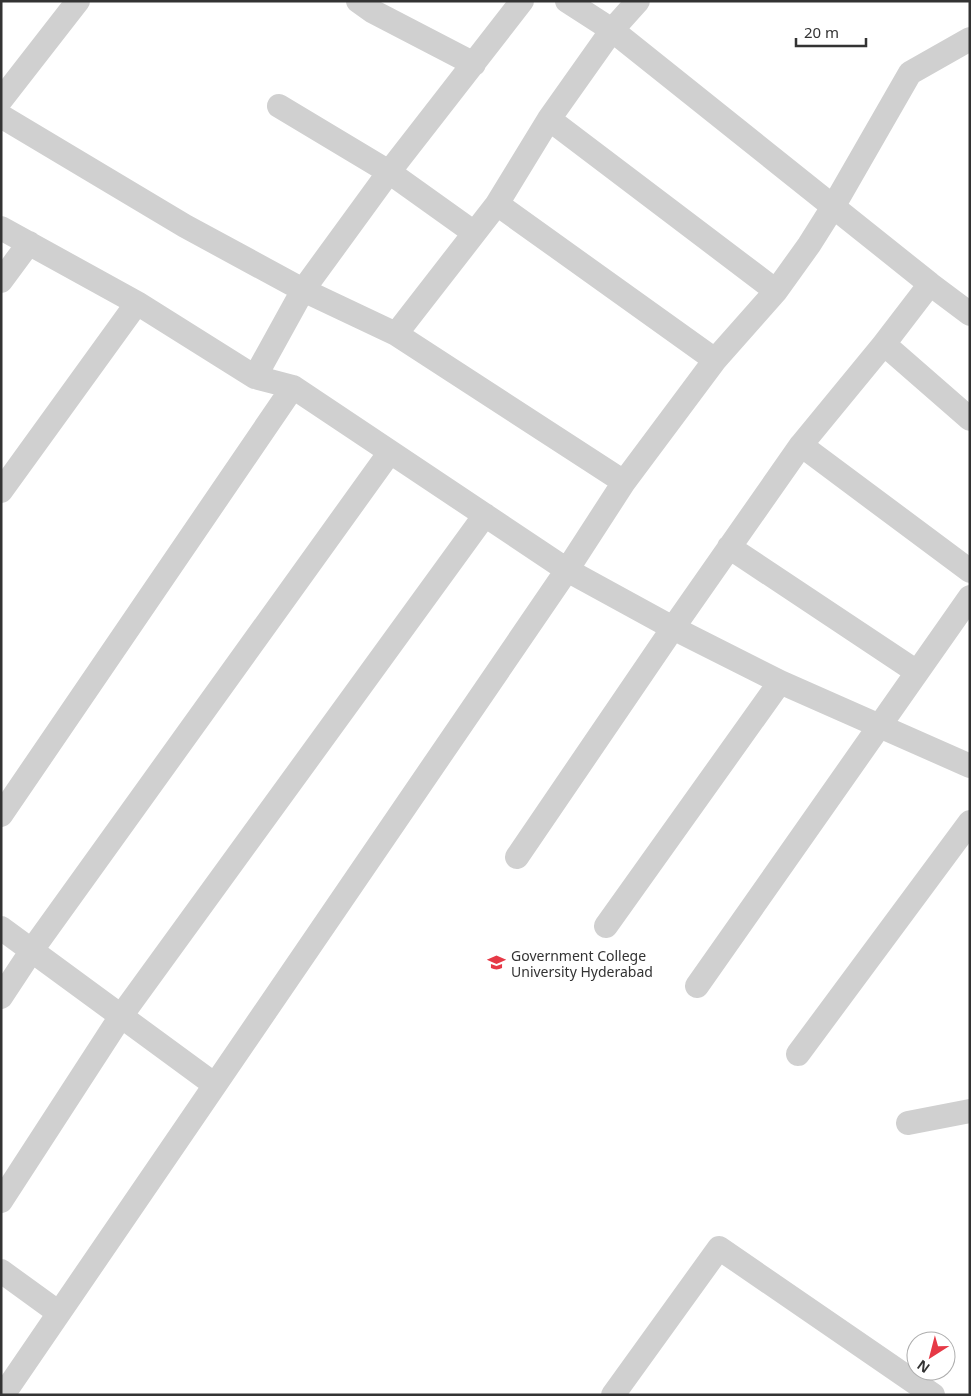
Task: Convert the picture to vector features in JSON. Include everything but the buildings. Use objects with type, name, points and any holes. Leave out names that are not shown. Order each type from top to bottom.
[{"type":"street","points":[[1,100],[78,1]]},
{"type":"street","points":[[358,1],[372,11],[474,64]]},
{"type":"street","points":[[255,377],[303,290],[389,172],[522,1]]},
{"type":"street","points":[[567,1],[612,30],[970,314]]},
{"type":"street","points":[[396,334],[473,232],[497,204],[549,119],[612,30],[638,1]]},
{"type":"street","points":[[3,1395],[567,570],[624,482],[715,360],[776,291],[809,245],[910,73],[970,39]]},
{"type":"street","points":[[279,106],[389,172],[473,232]]},
{"type":"street","points":[[1,116],[185,226],[303,290],[396,334],[624,482]]},
{"type":"street","points":[[549,119],[776,291]]},
{"type":"street","points":[[497,204],[715,360]]},
{"type":"street","points":[[1,228],[137,303],[255,377],[293,387],[567,570],[673,628],[780,682],[970,766]]},
{"type":"street","points":[[1,281],[29,243]]},
{"type":"street","points":[[517,857],[673,628],[801,445],[884,344],[930,284]]},
{"type":"street","points":[[1,490],[137,303]]},
{"type":"street","points":[[884,344],[970,420]]},
{"type":"street","points":[[1,815],[293,387]]},
{"type":"street","points":[[801,445],[970,571]]},
{"type":"street","points":[[1,998],[32,950],[390,452]]},
{"type":"street","points":[[1,1201],[121,1016],[485,516]]},
{"type":"street","points":[[730,548],[917,672]]},
{"type":"street","points":[[697,986],[970,597]]},
{"type":"street","points":[[606,926],[780,682]]},
{"type":"street","points":[[798,1054],[970,822]]},
{"type":"street","points":[[1,928],[215,1085]]},
{"type":"street","points":[[908,1123],[970,1111]]},
{"type":"street","points":[[613,1395],[719,1248],[934,1395]]},
{"type":"street","points":[[1,1271],[59,1313]]},
{"type":"place","name":"Government College University Hyderabad","points":[[497,963]]}]
